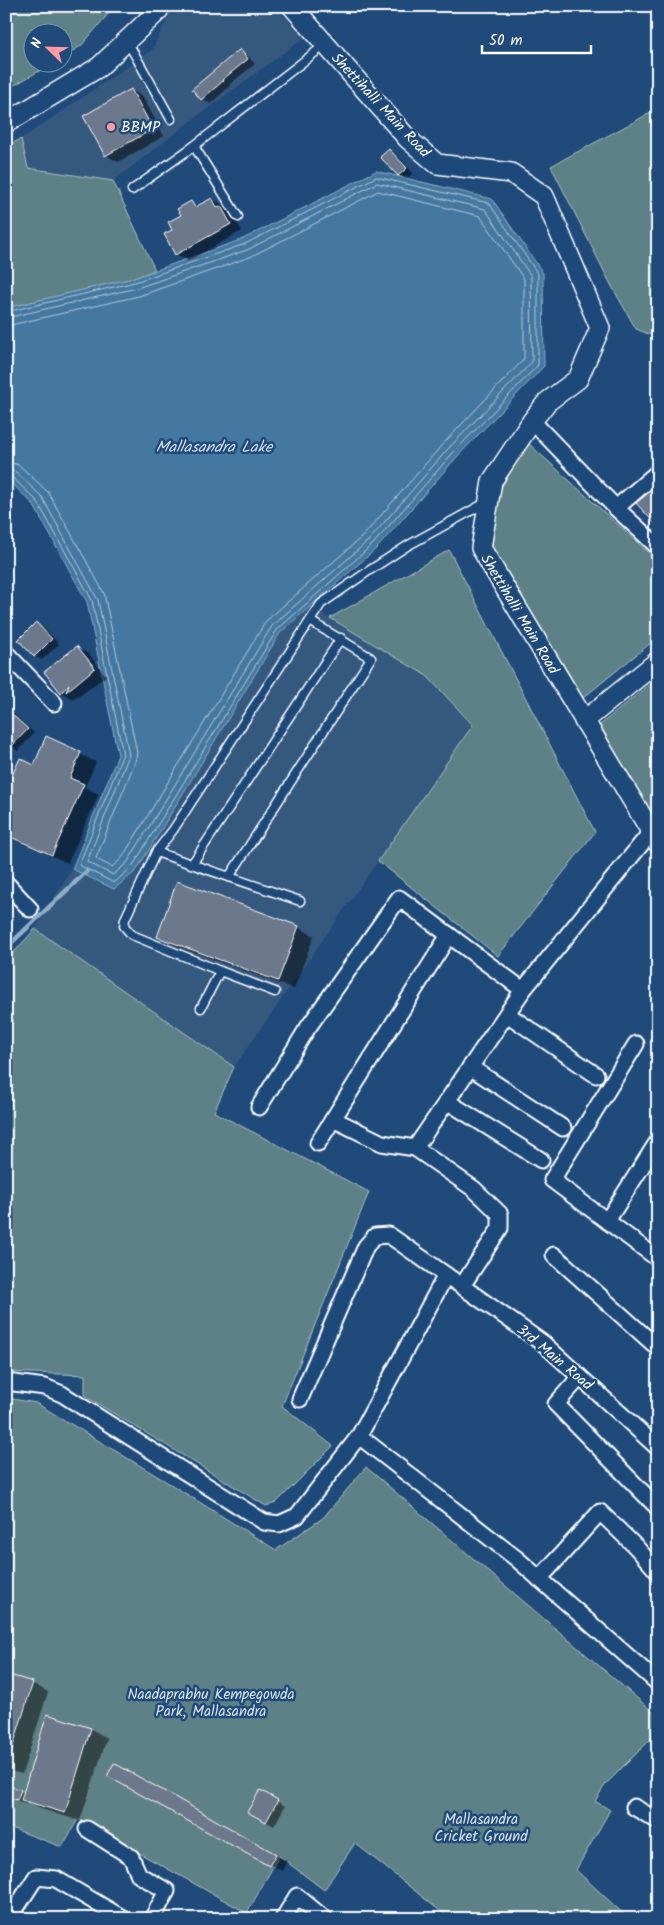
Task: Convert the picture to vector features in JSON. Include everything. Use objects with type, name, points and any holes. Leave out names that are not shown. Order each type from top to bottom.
[{"type":"street","points":[[6,123],[99,67],[160,6]]},
{"type":"street","name":"Shettihalli Main Road","points":[[292,6],[408,138],[437,164],[511,172],[544,196],[600,328],[578,379],[547,402],[492,481],[481,548],[654,838]]},
{"type":"street","points":[[532,421],[616,508],[658,547]]},
{"type":"street","points":[[616,508],[658,472]]},
{"type":"street","points":[[6,654],[54,703]]},
{"type":"street","points":[[584,721],[658,661]]},
{"type":"street","points":[[415,1148],[523,990],[654,838]]},
{"type":"street","points":[[6,883],[30,909]]},
{"type":"street","points":[[259,1107],[307,1029],[399,898],[523,990]]},
{"type":"street","points":[[318,1143],[449,935]]},
{"type":"street","points":[[508,1014],[596,1075]]},
{"type":"street","points":[[636,1044],[552,1180],[658,1259]]},
{"type":"street","points":[[470,1067],[562,1128]]},
{"type":"street","points":[[448,1102],[541,1160]]},
{"type":"street","points":[[333,1118],[382,1143],[415,1148],[474,1189],[500,1214],[500,1228],[462,1286]]},
{"type":"street","points":[[607,1221],[658,1141]]},
{"type":"street","name":"3rd Main Road","points":[[300,1399],[366,1246],[375,1236],[389,1235],[544,1344],[656,1441]]},
{"type":"street","points":[[554,1256],[658,1348]]},
{"type":"street","points":[[6,1382],[45,1386],[62,1394],[264,1522],[279,1524],[297,1516],[359,1436],[446,1275]]},
{"type":"street","points":[[580,1377],[556,1404],[658,1508]]},
{"type":"street","points":[[359,1436],[487,1535],[658,1683]]},
{"type":"street","points":[[540,1579],[600,1512],[636,1547],[658,1572]]},
{"type":"street","points":[[634,1807],[658,1821]]},
{"type":"street","points":[[87,1829],[131,1856],[139,1875],[167,1891],[152,1919]]},
{"type":"street","points":[[9,1919],[36,1877],[56,1879],[124,1919]]},
{"type":"street","points":[[283,1919],[297,1896],[325,1919]]},
{"type":"lane","points":[[127,41],[171,119]]},
{"type":"lane","points":[[132,190],[194,146],[326,44]]},
{"type":"lane","points":[[194,146],[238,217]]},
{"type":"lane","points":[[275,992],[132,935],[124,926],[125,919],[156,852],[173,830],[322,604],[407,546],[488,501]]},
{"type":"lane","points":[[229,877],[371,658],[341,638],[310,621]]},
{"type":"lane","points":[[192,864],[341,638]]},
{"type":"lane","points":[[156,852],[300,901]]},
{"type":"lane","points":[[201,1008],[220,971]]},
{"type":"shaded area","points":[[173,6],[275,6],[304,38],[113,181],[28,168],[21,139],[152,50]]},
{"type":"shaded area","points":[[311,607],[427,676],[473,725],[234,1067],[35,929],[72,869],[114,889],[280,633]]},
{"type":"green space","points":[[6,6],[115,6],[81,46],[72,52],[72,22],[22,22],[22,72],[37,72],[6,90]]},
{"type":"green space","points":[[658,109],[658,338],[636,329],[610,283],[551,166]]},
{"type":"green space","points":[[21,139],[28,168],[113,181],[155,270],[134,278],[6,308],[6,146]]},
{"type":"green space","points":[[528,443],[658,561],[658,637],[583,698],[487,546],[501,488]]},
{"type":"green space","points":[[449,550],[595,832],[498,956],[378,861],[473,725],[427,676],[330,618]]},
{"type":"green space","points":[[658,677],[658,827],[600,725]]},
{"type":"green space","points":[[35,929],[234,1067],[214,1112],[369,1192],[282,1406],[333,1446],[276,1503],[266,1506],[85,1396],[85,1375],[6,1372],[6,961]]},
{"type":"green space","name":"Naadaprabhu Kempegowda Park, Mallasandra","points":[[6,1398],[36,1403],[276,1550],[323,1518],[366,1467],[658,1716],[658,1732],[605,1785],[595,1801],[610,1810],[576,1870],[629,1919],[450,1919],[355,1843],[324,1890],[279,1856],[247,1913],[78,1819],[62,1847],[6,1826]]},
{"type":"water","name":"Mallasandra Lake","points":[[376,171],[492,199],[543,273],[544,366],[456,458],[377,548],[280,633],[136,871],[114,889],[72,869],[118,755],[87,602],[33,504],[6,478],[6,308],[134,278],[243,239]]},
{"type":"building","points":[[240,49],[248,59],[201,100],[192,89]]},
{"type":"building","points":[[131,89],[153,129],[105,156],[83,116]]},
{"type":"building","points":[[389,149],[407,168],[398,176],[380,157]]},
{"type":"building","points":[[212,198],[217,207],[221,206],[231,224],[175,255],[164,234],[172,230],[168,222],[181,215],[177,209],[191,201],[195,207]]},
{"type":"building","points":[[658,485],[658,527],[636,503]]},
{"type":"building","points":[[36,622],[52,639],[34,657],[18,640]]},
{"type":"building","points":[[77,646],[95,668],[66,692],[69,684],[61,693],[44,672]]},
{"type":"building","points":[[6,709],[28,729],[6,752]]},
{"type":"building","points":[[46,736],[81,752],[70,778],[84,784],[52,855],[6,835],[6,789],[20,758],[34,765]]},
{"type":"building","points":[[177,881],[299,926],[278,981],[157,937]]},
{"type":"building","points":[[6,1674],[33,1682],[9,1759],[6,1758]]},
{"type":"building","points":[[47,1714],[91,1728],[65,1813],[21,1800]]},
{"type":"building","points":[[114,1763],[276,1854],[269,1866],[107,1776]]},
{"type":"building","points":[[6,1784],[21,1790],[17,1800],[6,1796]]},
{"type":"building","points":[[260,1790],[278,1800],[266,1822],[247,1812]]},
{"type":"waterway","points":[[6,948],[87,871]]},
{"type":"place","name":"BBMP","points":[[111,127]]},
{"type":"park label","name":"Mallasandra Cricket Ground","points":[[481,1828]]}]
